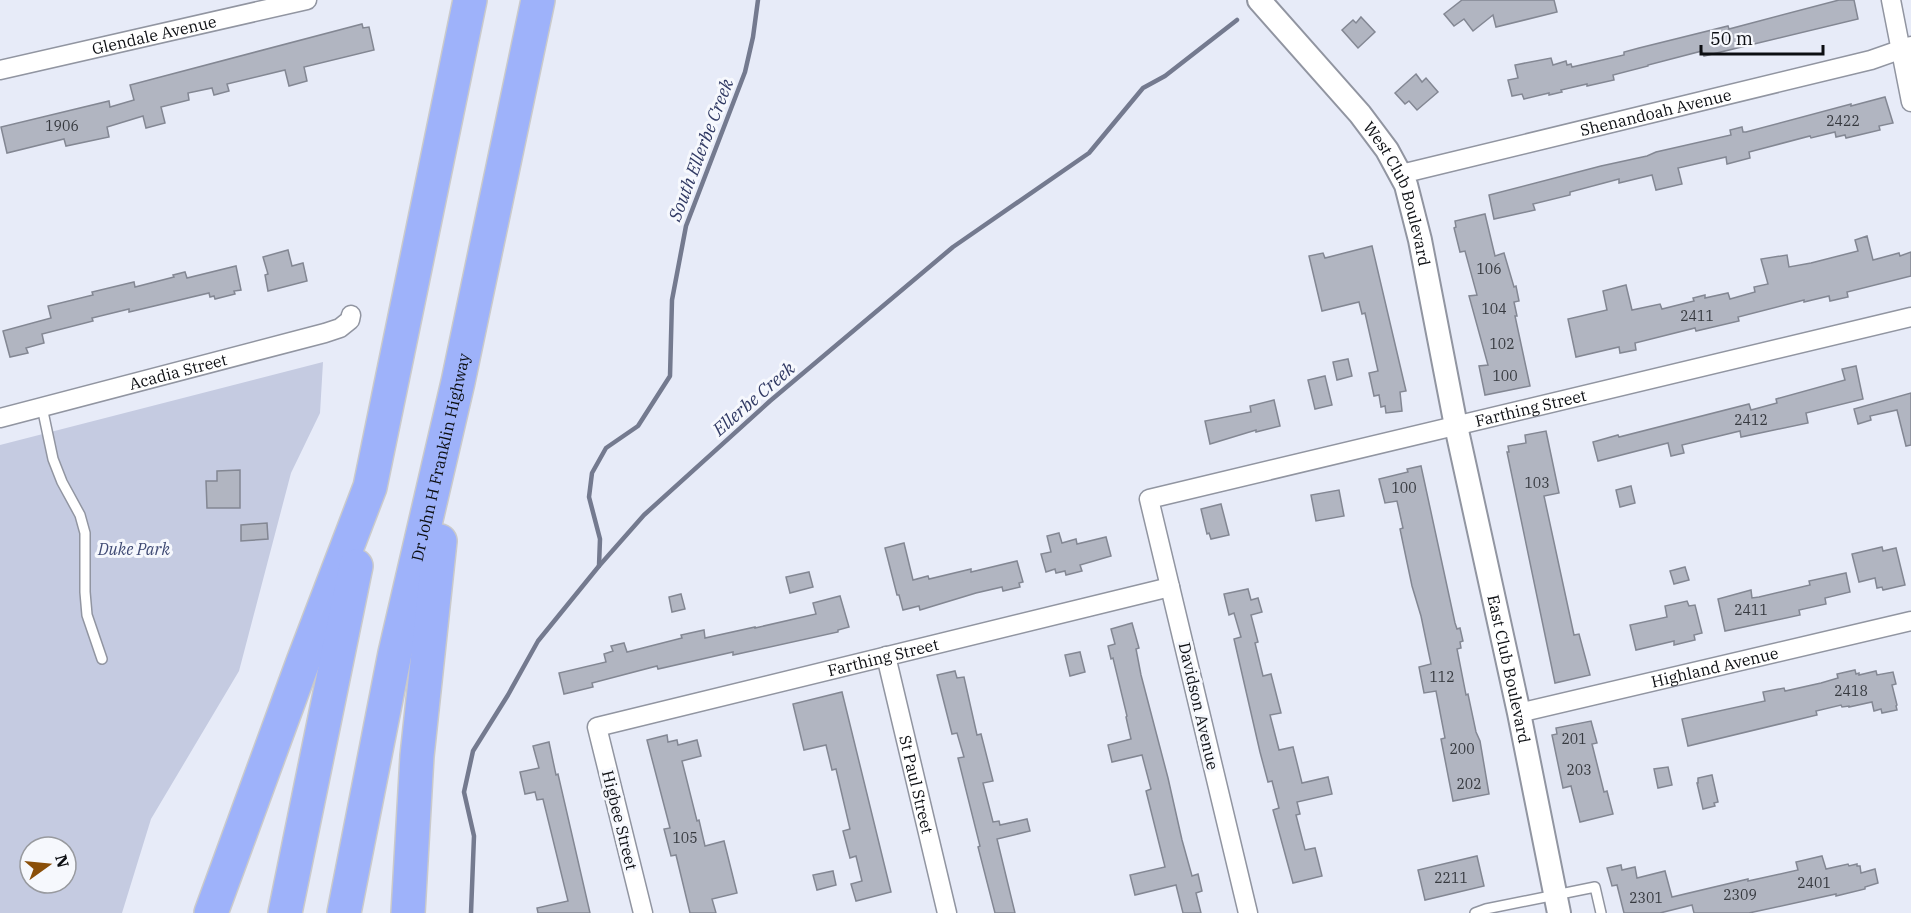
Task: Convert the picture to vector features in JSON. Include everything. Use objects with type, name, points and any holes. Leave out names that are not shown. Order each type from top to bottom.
[{"type":"highway","points":[[285,913],[470,0]]},
{"type":"highway","name":"Dr John H Franklin Highway","points":[[344,913],[395,653],[458,382],[538,0]]},
{"type":"highway","points":[[408,913],[417,756],[458,382]]},
{"type":"highway","points":[[211,913],[370,487]]},
{"type":"street","name":"Glendale Avenue","points":[[0,70],[307,0]]},
{"type":"street","points":[[1891,0],[1906,48],[1911,102]]},
{"type":"street","name":"West Club Boulevard","points":[[1263,1],[1360,114],[1387,150],[1401,174],[1420,240],[1456,426]]},
{"type":"street","name":"Shenandoah Avenue","points":[[1401,174],[1871,60],[1906,48]]},
{"type":"street","name":"Acadia Street","points":[[0,418],[325,333],[340,328],[350,320],[351,315]]},
{"type":"street","name":"Farthing Street","points":[[1149,499],[1911,316]]},
{"type":"street","name":"East Club Boulevard","points":[[1456,426],[1557,904]]},
{"type":"street","name":"Davidson Avenue","points":[[1149,499],[1248,913]]},
{"type":"street","name":"Farthing Street","points":[[597,727],[1170,587]]},
{"type":"street","name":"Highland Avenue","points":[[1518,713],[1911,621]]},
{"type":"street","name":"St Paul Street","points":[[886,656],[947,913]]},
{"type":"street","name":"Higbee Street","points":[[597,727],[643,913]]},
{"type":"lane","points":[[42,407],[53,459],[62,482],[80,514],[85,533],[87,615],[102,659]]},
{"type":"lane","points":[[1475,913],[1557,904],[1595,886],[1602,913]]},
{"type":"green space","name":"Duke Park","points":[[323,362],[320,413],[291,473],[239,671],[151,819],[122,913],[0,913],[0,445]]},
{"type":"building","points":[[1462,0],[1554,0],[1557,12],[1496,27],[1493,15],[1473,31],[1464,19],[1454,26],[1444,14]]},
{"type":"building","points":[[1839,0],[1854,0],[1858,19],[1704,56],[1702,51],[1613,75],[1614,80],[1561,90],[1562,92],[1549,95],[1549,93],[1524,99],[1522,94],[1512,96],[1508,80],[1518,78],[1515,65],[1551,58],[1553,65],[1566,61],[1567,65],[1571,64],[1572,67],[1624,55],[1624,52],[1639,48],[1728,26],[1729,29]]},
{"type":"building","points":[[1361,17],[1375,32],[1358,48],[1342,30],[1353,20],[1356,23]]},
{"type":"building","points":[[362,24],[363,28],[369,27],[374,50],[304,67],[307,81],[289,86],[285,70],[227,84],[229,91],[214,95],[212,88],[188,93],[189,100],[161,107],[165,123],[146,128],[143,116],[107,127],[109,137],[66,146],[64,139],[7,153],[1,127],[109,101],[110,107],[134,100],[130,85]]},
{"type":"building","points":[[1416,74],[1422,82],[1426,78],[1438,92],[1417,110],[1409,101],[1405,104],[1395,93]]},
{"type":"building","points":[[1885,97],[1893,123],[1879,126],[1880,130],[1846,138],[1845,135],[1836,137],[1835,132],[1811,138],[1810,136],[1749,152],[1750,158],[1727,164],[1726,157],[1678,168],[1682,184],[1656,190],[1652,175],[1619,183],[1619,179],[1533,204],[1535,210],[1494,219],[1489,195],[1731,135],[1730,130],[1742,127],[1743,132],[1746,132]]},
{"type":"building","points":[[1485,214],[1495,256],[1504,253],[1514,287],[1516,286],[1519,301],[1514,302],[1517,316],[1515,316],[1530,386],[1485,395],[1479,366],[1488,365],[1469,296],[1477,295],[1465,251],[1460,252],[1454,228],[1456,227],[1455,221]]},
{"type":"building","points":[[1867,236],[1873,260],[1911,252],[1911,276],[1847,292],[1848,297],[1830,301],[1829,296],[1804,302],[1804,300],[1738,317],[1739,321],[1696,331],[1695,328],[1635,343],[1636,350],[1620,353],[1619,347],[1576,357],[1568,319],[1607,310],[1603,291],[1626,285],[1632,310],[1660,304],[1662,309],[1694,301],[1693,298],[1705,295],[1705,298],[1728,293],[1730,299],[1755,292],[1754,287],[1768,284],[1761,259],[1787,255],[1789,267],[1811,263],[1858,251],[1855,240]]},
{"type":"building","points":[[1372,246],[1406,391],[1400,392],[1402,411],[1386,413],[1385,406],[1381,407],[1379,395],[1374,396],[1369,373],[1378,371],[1365,313],[1362,314],[1359,302],[1322,311],[1309,256],[1323,253],[1325,258]]},
{"type":"building","points":[[288,250],[292,266],[303,263],[307,281],[268,291],[265,275],[268,274],[263,257]]},
{"type":"building","points":[[236,266],[241,290],[234,291],[235,294],[215,299],[214,296],[210,297],[209,293],[129,312],[129,309],[92,318],[93,321],[42,334],[44,343],[26,348],[28,353],[10,357],[3,331],[51,318],[48,306],[134,282],[135,287],[185,272],[187,278]]},
{"type":"building","points":[[1348,359],[1352,376],[1337,380],[1333,362]]},
{"type":"building","points":[[1856,366],[1863,399],[1806,413],[1808,423],[1741,437],[1740,431],[1682,445],[1684,453],[1671,456],[1668,443],[1598,461],[1593,442],[1749,404],[1751,410],[1777,403],[1776,399],[1845,380],[1842,369]]},
{"type":"building","points":[[1325,376],[1332,405],[1315,409],[1308,380]]},
{"type":"building","points":[[1911,393],[1911,445],[1906,446],[1897,410],[1870,416],[1871,420],[1858,424],[1854,409]]},
{"type":"building","points":[[1274,400],[1280,426],[1256,432],[1256,430],[1210,444],[1205,421],[1251,412],[1250,406]]},
{"type":"building","points":[[1546,431],[1559,493],[1544,496],[1574,635],[1579,634],[1590,675],[1555,683],[1507,452],[1509,452],[1508,446],[1526,443],[1525,435]]},
{"type":"building","points":[[1421,466],[1455,623],[1457,629],[1460,628],[1463,641],[1460,642],[1461,648],[1457,649],[1466,695],[1468,694],[1480,741],[1489,794],[1453,801],[1441,739],[1445,738],[1436,691],[1424,693],[1419,667],[1431,664],[1400,529],[1403,528],[1397,501],[1385,503],[1379,479],[1408,472],[1407,469]]},
{"type":"building","points":[[240,470],[240,508],[207,508],[206,481],[217,481],[217,471]]},
{"type":"building","points":[[1631,486],[1635,503],[1620,507],[1616,490]]},
{"type":"building","points":[[1339,490],[1344,516],[1316,521],[1311,495]]},
{"type":"building","points":[[1221,504],[1229,535],[1211,539],[1209,533],[1207,534],[1201,509]]},
{"type":"building","points":[[267,523],[268,539],[241,541],[241,525]]},
{"type":"building","points":[[1059,533],[1062,543],[1076,539],[1077,544],[1106,537],[1111,556],[1080,565],[1082,571],[1066,575],[1065,571],[1056,573],[1055,569],[1046,572],[1041,554],[1051,552],[1047,536]]},
{"type":"building","points":[[904,543],[913,580],[928,576],[929,579],[971,569],[971,572],[1017,561],[1023,582],[1019,583],[1020,587],[1003,591],[1002,587],[920,610],[919,606],[903,610],[885,548]]},
{"type":"building","points":[[1882,547],[1883,551],[1896,548],[1905,585],[1883,590],[1882,587],[1877,588],[1875,578],[1859,582],[1852,554]]},
{"type":"building","points":[[1685,567],[1689,580],[1674,584],[1670,571]]},
{"type":"building","points":[[809,572],[813,587],[790,593],[786,577]]},
{"type":"building","points":[[1846,573],[1850,592],[1825,598],[1826,604],[1799,610],[1800,615],[1725,631],[1718,599],[1751,590],[1752,598],[1759,597],[1810,585],[1809,581]]},
{"type":"building","points":[[1248,589],[1251,600],[1258,598],[1262,612],[1251,615],[1263,676],[1271,674],[1281,713],[1270,715],[1279,750],[1293,747],[1302,783],[1328,777],[1332,794],[1297,802],[1300,814],[1296,815],[1305,850],[1315,848],[1322,876],[1293,883],[1273,810],[1279,808],[1272,781],[1268,782],[1260,752],[1234,639],[1241,637],[1234,613],[1229,615],[1224,594]]},
{"type":"building","points":[[681,594],[685,609],[672,612],[669,597]]},
{"type":"building","points":[[840,596],[849,627],[838,630],[838,632],[733,655],[733,652],[658,669],[657,666],[592,683],[593,687],[564,694],[559,673],[606,662],[604,654],[613,651],[611,646],[624,643],[627,652],[704,630],[705,638],[755,628],[816,614],[813,603]]},
{"type":"building","points":[[1687,601],[1689,606],[1695,605],[1702,633],[1694,635],[1695,640],[1674,645],[1674,641],[1636,650],[1630,625],[1667,617],[1665,606]]},
{"type":"building","points":[[1132,623],[1139,648],[1136,649],[1141,675],[1182,840],[1192,876],[1198,874],[1202,891],[1196,893],[1201,913],[1183,913],[1176,885],[1135,895],[1130,875],[1165,867],[1146,791],[1151,789],[1142,755],[1112,762],[1108,745],[1131,739],[1113,658],[1111,659],[1108,646],[1115,644],[1111,629]]},
{"type":"building","points":[[1080,652],[1085,672],[1070,676],[1065,655]]},
{"type":"building","points":[[1855,670],[1859,675],[1876,671],[1877,675],[1893,672],[1896,684],[1892,685],[1897,710],[1882,713],[1881,709],[1874,711],[1872,702],[1849,707],[1841,705],[1816,711],[1817,715],[1688,746],[1682,719],[1765,701],[1763,692],[1784,688],[1785,691],[1821,683],[1838,678],[1837,674]]},
{"type":"building","points":[[955,671],[957,678],[964,677],[977,735],[981,734],[993,781],[983,783],[993,822],[999,821],[1000,825],[1027,819],[1030,831],[997,839],[1015,913],[995,913],[978,847],[980,846],[958,758],[964,757],[957,733],[952,734],[937,675]]},
{"type":"building","points":[[842,692],[891,892],[856,901],[851,884],[862,881],[856,856],[850,858],[843,831],[850,829],[836,769],[832,770],[826,745],[804,750],[793,704]]},
{"type":"building","points":[[1591,721],[1597,743],[1592,744],[1604,792],[1607,791],[1613,814],[1580,822],[1571,786],[1563,788],[1552,735],[1557,734],[1556,728]]},
{"type":"building","points":[[667,735],[668,742],[677,740],[678,745],[697,740],[701,756],[682,761],[697,821],[699,820],[705,846],[724,841],[737,893],[712,899],[716,913],[690,913],[676,855],[671,856],[664,829],[670,828],[647,740]]},
{"type":"building","points":[[549,742],[590,913],[538,913],[537,908],[568,901],[543,799],[537,800],[535,792],[525,794],[520,772],[539,768],[533,746]]},
{"type":"building","points":[[1668,767],[1672,785],[1658,788],[1654,769]]},
{"type":"building","points":[[1712,775],[1718,802],[1714,803],[1715,806],[1703,809],[1698,778]]},
{"type":"building","points":[[1477,856],[1484,886],[1425,900],[1418,870]]},
{"type":"building","points":[[1822,856],[1826,869],[1857,864],[1860,866],[1861,873],[1875,869],[1878,883],[1865,887],[1865,889],[1836,896],[1836,894],[1749,913],[1694,913],[1692,905],[1660,913],[1624,913],[1617,885],[1612,886],[1607,868],[1621,865],[1622,870],[1635,867],[1637,878],[1665,871],[1672,897],[1798,870],[1796,862]]},
{"type":"building","points":[[833,871],[836,885],[817,890],[813,875]]},
{"type":"waterway","name":"South Ellerbe Creek","points":[[599,566],[600,539],[589,497],[592,473],[606,448],[638,426],[670,376],[672,300],[686,226],[745,72],[758,0]]},
{"type":"waterway","name":"Ellerbe Creek","points":[[471,913],[474,836],[464,792],[473,751],[538,641],[599,566],[644,515],[770,401],[953,247],[1089,153],[1143,88],[1165,76],[1237,20]]}]
